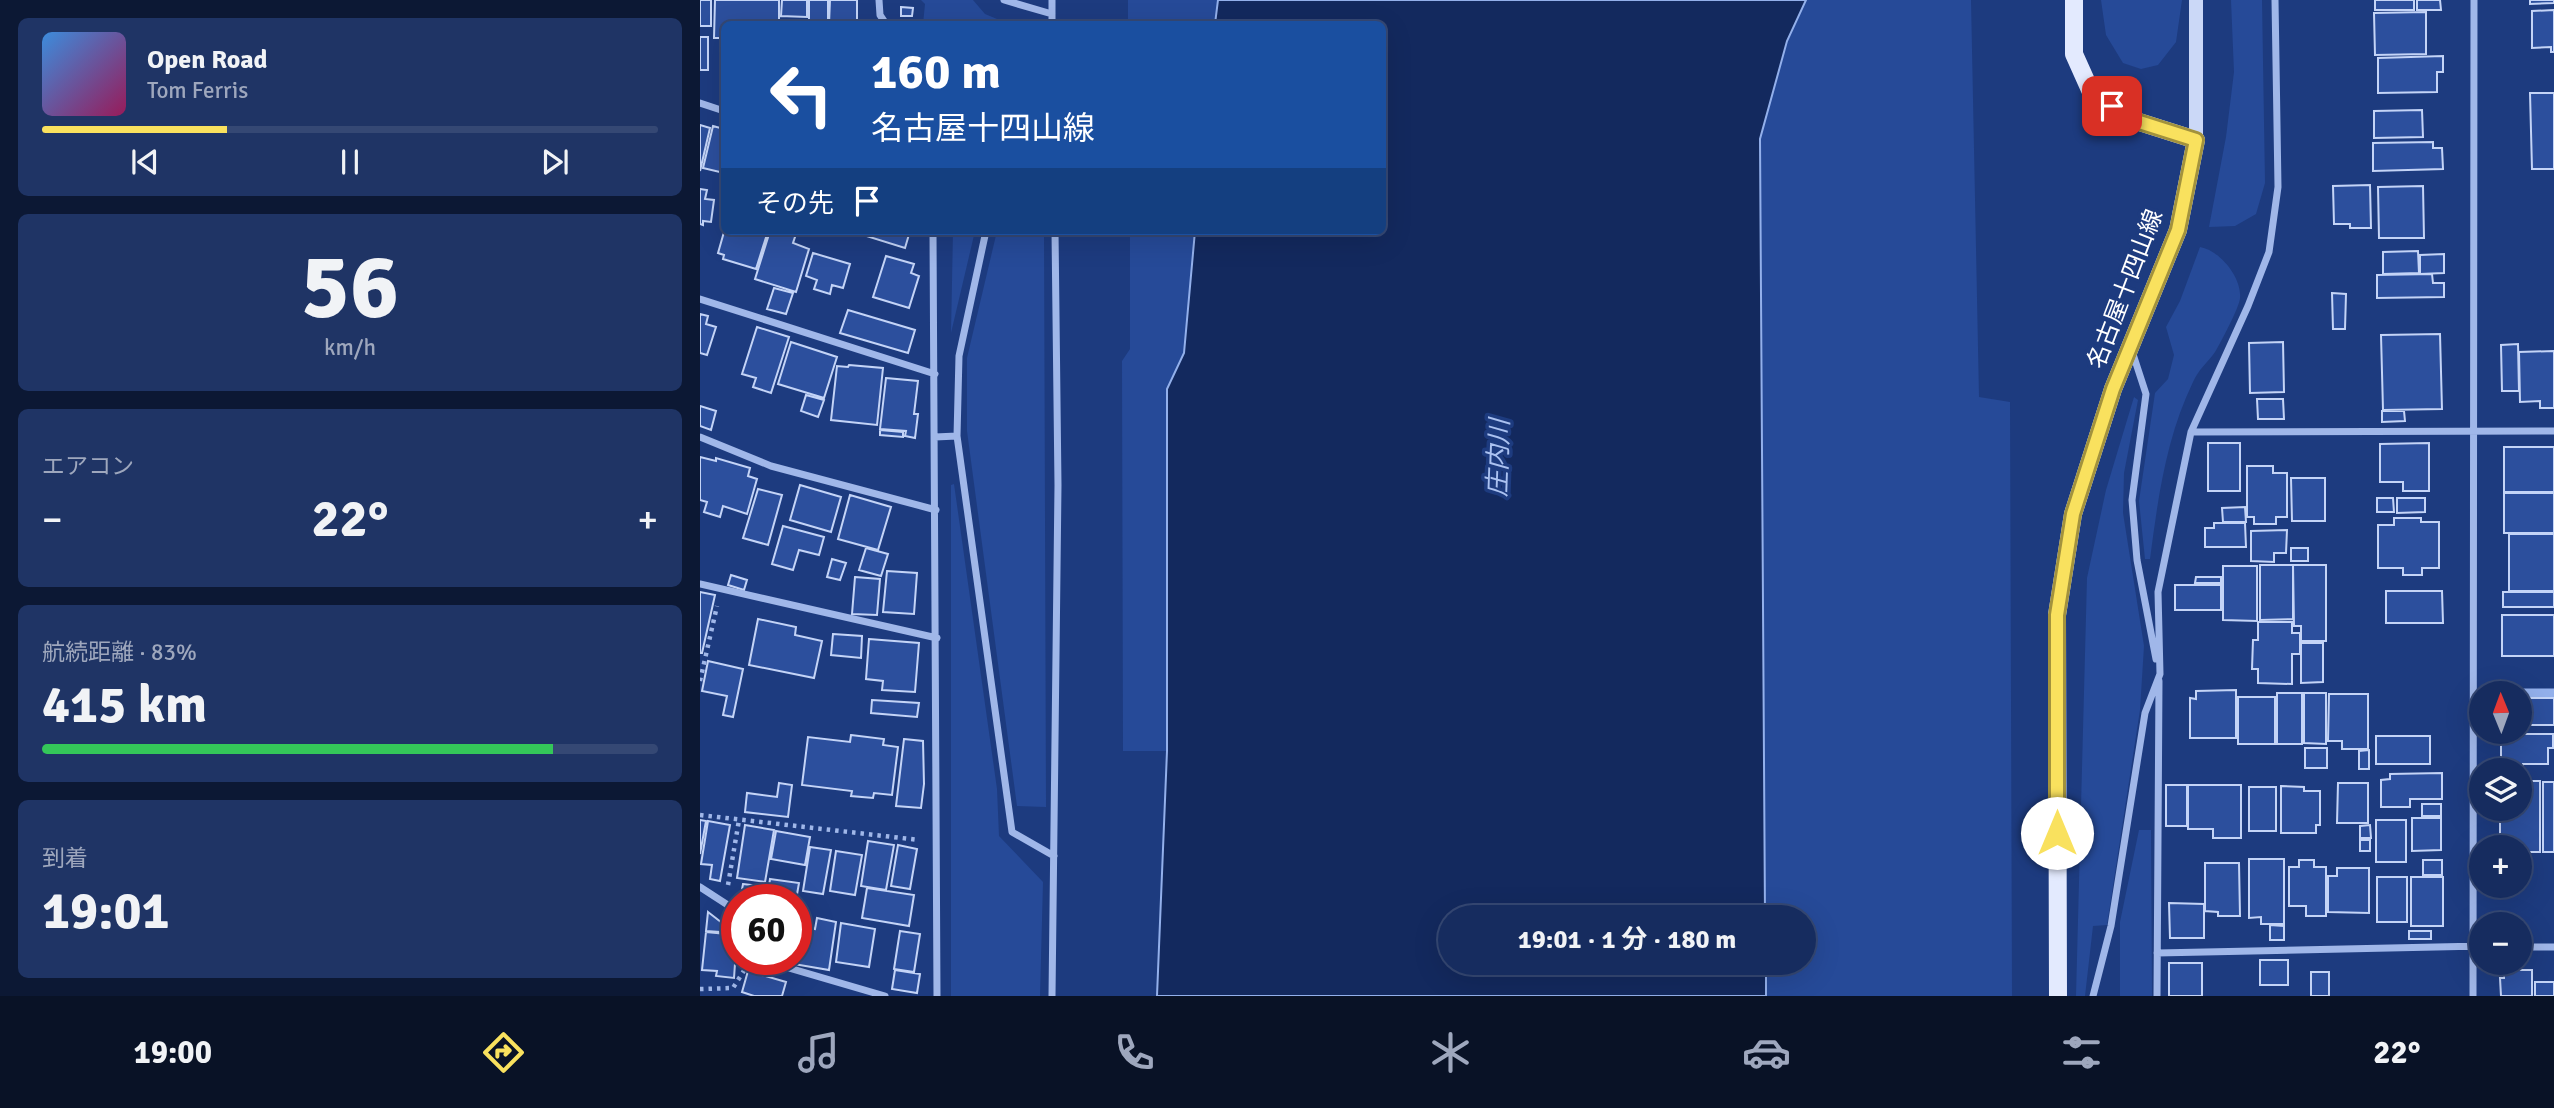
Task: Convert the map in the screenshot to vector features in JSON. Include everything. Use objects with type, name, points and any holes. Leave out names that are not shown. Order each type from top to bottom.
[{"type":"main road","points":[[2074,0],[2074,54],[2091,92],[2133,120],[2196,140],[2196,0]]},
{"type":"main road","name":"名古屋十四山線","points":[[2058,996],[2057,615],[2073,514],[2113,389],[2178,230],[2196,140]]},
{"type":"street","points":[[879,0],[880,15],[884,21]]},
{"type":"street","points":[[1004,0],[1052,14]]},
{"type":"street","points":[[1052,0],[1052,21]]},
{"type":"street","points":[[2157,996],[2160,674],[2158,592],[2191,432],[2248,306],[2269,252],[2278,187],[2275,0]]},
{"type":"street","points":[[2474,0],[2473,431],[2477,912]]},
{"type":"street","points":[[700,103],[721,110]]},
{"type":"street","points":[[933,235],[937,996]]},
{"type":"street","points":[[985,235],[959,356],[957,436],[1012,832],[1054,856]]},
{"type":"street","points":[[1052,996],[1058,485],[1055,235]]},
{"type":"street","points":[[700,299],[935,374]]},
{"type":"street","points":[[2094,996],[2111,926],[2145,713],[2160,674],[2137,560],[2132,500],[2146,394],[2130,347]]},
{"type":"street","points":[[2191,432],[2554,431]]},
{"type":"street","points":[[935,438],[957,436]]},
{"type":"street","points":[[700,437],[771,466],[936,510]]},
{"type":"street","points":[[700,584],[937,638]]},
{"type":"street","points":[[700,887],[721,900]]},
{"type":"street","points":[[2157,953],[2469,946]]},
{"type":"street","points":[[2532,947],[2554,947]]},
{"type":"street","points":[[812,975],[885,996]]},
{"type":"street","points":[[2473,996],[2475,975]]},
{"type":"path","points":[[700,681],[721,589]]},
{"type":"path","points":[[700,815],[937,842]]},
{"type":"path","points":[[728,884],[738,820]]},
{"type":"path","points":[[700,989],[733,988],[741,975]]},
{"type":"shaded area","points":[[921,0],[973,0],[985,14],[1002,21],[923,21],[925,4]]},
{"type":"shaded area","points":[[1128,0],[1218,0],[1215,21],[1128,21]]},
{"type":"shaded area","points":[[1806,0],[1971,0],[1979,397],[2010,402],[2012,996],[1766,996],[1766,975],[1816,975],[1816,905],[1765,905],[1760,139],[1787,41]]},
{"type":"shaded area","points":[[2101,0],[2182,0],[2176,42],[2158,65],[2141,69],[2123,63],[2106,35]]},
{"type":"shaded area","points":[[2231,0],[2262,0],[2265,183],[2256,214],[2235,226],[2209,227],[2226,137],[2234,72]]},
{"type":"shaded area","points":[[953,235],[974,235],[951,333]]},
{"type":"shaded area","points":[[996,235],[1044,235],[1046,807],[1017,806],[967,431],[967,358]]},
{"type":"shaded area","points":[[1130,235],[1195,235],[1184,353],[1167,389],[1167,751],[1123,751],[1122,361],[1130,349]]},
{"type":"shaded area","points":[[2200,247],[2215,253],[2228,266],[2240,290],[2240,298],[2221,341],[2195,378],[2184,403],[2164,469],[2150,559],[2145,559],[2139,501],[2155,393],[2168,379],[2174,355],[2166,327],[2180,301]]},
{"type":"shaded area","points":[[2134,397],[2138,400],[2124,473],[2123,513],[2144,646],[2140,710],[2107,925],[2093,926],[2085,996],[2076,996],[2087,578],[2106,490]]},
{"type":"shaded area","points":[[954,484],[997,789],[999,836],[1043,882],[1040,996],[951,996],[951,485]]},
{"type":"shaded area","points":[[2139,830],[2151,830],[2152,996],[2120,996],[2120,922]]},
{"type":"water","name":"庄内川","points":[[1218,0],[1806,0],[1787,41],[1760,139],[1765,905],[1438,905],[1438,975],[1766,975],[1766,996],[1157,996],[1167,751],[1167,389],[1184,353],[1195,235],[1386,235],[1386,21],[1215,21]]},
{"type":"building","points":[[700,0],[711,0],[711,26],[700,26]]},
{"type":"building","points":[[715,0],[779,0],[779,21],[721,21],[721,38],[714,38]]},
{"type":"building","points":[[782,0],[807,0],[807,17],[781,16]]},
{"type":"building","points":[[809,0],[828,0],[828,20],[809,20]]},
{"type":"building","points":[[830,0],[857,0],[857,21],[829,21]]},
{"type":"building","points":[[2375,0],[2414,0],[2414,10],[2375,10]]},
{"type":"building","points":[[2417,0],[2440,0],[2441,10],[2417,10]]},
{"type":"building","points":[[2530,0],[2554,0],[2554,3],[2530,4]]},
{"type":"building","points":[[901,7],[913,8],[912,16],[901,16]]},
{"type":"building","points":[[2554,10],[2554,52],[2551,52],[2551,47],[2532,48],[2532,11]]},
{"type":"building","points":[[2426,12],[2426,54],[2375,55],[2374,13]]},
{"type":"building","points":[[700,37],[708,37],[708,70],[700,70]]},
{"type":"building","points":[[2443,56],[2443,72],[2437,72],[2437,92],[2378,93],[2378,58]]},
{"type":"building","points":[[2530,93],[2554,93],[2554,169],[2532,169]]},
{"type":"building","points":[[2422,110],[2423,137],[2374,138],[2374,111]]},
{"type":"building","points":[[700,125],[710,128],[700,171]]},
{"type":"building","points":[[713,126],[721,128],[721,172],[703,168]]},
{"type":"building","points":[[2433,142],[2433,148],[2442,148],[2443,169],[2373,171],[2373,143]]},
{"type":"building","points":[[2370,185],[2371,228],[2350,228],[2350,224],[2334,224],[2333,186]]},
{"type":"building","points":[[2423,186],[2424,238],[2379,238],[2378,187]]},
{"type":"building","points":[[700,189],[707,190],[705,199],[714,200],[711,222],[703,221],[703,225],[700,224]]},
{"type":"building","points":[[723,235],[767,235],[756,269],[723,259],[724,255],[718,253]]},
{"type":"building","points":[[769,235],[796,235],[793,243],[809,249],[796,292],[755,279]]},
{"type":"building","points":[[863,235],[909,235],[905,248]]},
{"type":"building","points":[[2418,251],[2419,273],[2383,274],[2383,252]]},
{"type":"building","points":[[813,253],[850,264],[843,288],[832,285],[830,294],[814,289],[817,280],[806,276]]},
{"type":"building","points":[[2444,254],[2444,273],[2420,274],[2420,255]]},
{"type":"building","points":[[886,256],[914,264],[911,273],[919,276],[909,308],[873,297]]},
{"type":"building","points":[[2432,274],[2433,283],[2444,283],[2444,297],[2377,298],[2377,275]]},
{"type":"building","points":[[774,288],[793,293],[786,314],[767,309]]},
{"type":"building","points":[[2332,293],[2346,294],[2345,329],[2333,329]]},
{"type":"building","points":[[848,310],[915,330],[908,353],[840,333]]},
{"type":"building","points":[[700,314],[708,316],[706,324],[716,327],[707,355],[700,353]]},
{"type":"building","points":[[757,327],[789,337],[771,393],[753,387],[756,378],[742,374]]},
{"type":"building","points":[[2440,334],[2442,409],[2383,410],[2381,335]]},
{"type":"building","points":[[791,342],[837,357],[824,398],[778,384]]},
{"type":"building","points":[[2283,342],[2284,392],[2250,393],[2249,343]]},
{"type":"building","points":[[2518,344],[2519,391],[2502,391],[2501,345]]},
{"type":"building","points":[[2554,351],[2554,408],[2540,408],[2540,401],[2520,402],[2519,352]]},
{"type":"building","points":[[837,366],[883,368],[877,425],[831,420]]},
{"type":"building","points":[[886,378],[918,381],[914,414],[918,414],[915,438],[905,436],[906,431],[880,429]]},
{"type":"building","points":[[806,395],[824,400],[818,417],[801,411]]},
{"type":"building","points":[[2257,399],[2283,399],[2284,419],[2258,419]]},
{"type":"building","points":[[700,406],[716,411],[711,430],[700,426]]},
{"type":"building","points":[[2382,411],[2404,411],[2405,421],[2382,422]]},
{"type":"building","points":[[880,430],[903,432],[903,437],[880,435]]},
{"type":"building","points":[[2208,443],[2240,443],[2240,491],[2208,491]]},
{"type":"building","points":[[2429,443],[2429,491],[2403,491],[2403,482],[2380,482],[2380,444]]},
{"type":"building","points":[[2504,447],[2554,447],[2554,492],[2504,492]]},
{"type":"building","points":[[700,457],[716,461],[716,458],[750,468],[748,476],[757,479],[747,514],[723,506],[720,517],[704,512],[707,502],[700,500]]},
{"type":"building","points":[[2247,466],[2273,466],[2273,473],[2287,473],[2287,517],[2276,517],[2276,524],[2254,524],[2254,517],[2247,517]]},
{"type":"building","points":[[2291,478],[2325,478],[2325,521],[2292,521]]},
{"type":"building","points":[[800,485],[841,497],[831,532],[790,520]]},
{"type":"building","points":[[758,489],[782,495],[768,545],[743,538]]},
{"type":"building","points":[[2504,493],[2554,493],[2554,533],[2504,533]]},
{"type":"building","points":[[850,495],[891,507],[878,550],[838,539]]},
{"type":"building","points":[[2377,498],[2393,498],[2394,512],[2377,512]]},
{"type":"building","points":[[2397,498],[2425,498],[2425,512],[2397,513]]},
{"type":"building","points":[[2245,507],[2246,522],[2223,522],[2222,508]]},
{"type":"building","points":[[2394,518],[2421,518],[2421,522],[2439,522],[2439,568],[2422,568],[2422,575],[2403,575],[2403,568],[2378,568],[2378,525],[2394,525]]},
{"type":"building","points":[[2214,523],[2245,523],[2246,547],[2205,547],[2205,528],[2214,528]]},
{"type":"building","points":[[783,526],[824,537],[819,555],[799,550],[793,570],[772,564]]},
{"type":"building","points":[[2287,530],[2286,553],[2274,553],[2274,562],[2251,561],[2251,531]]},
{"type":"building","points":[[2509,534],[2554,534],[2554,591],[2509,591]]},
{"type":"building","points":[[866,548],[888,554],[881,576],[859,570]]},
{"type":"building","points":[[2291,548],[2308,548],[2308,561],[2291,561]]},
{"type":"building","points":[[832,559],[846,563],[840,580],[827,577]]},
{"type":"building","points":[[2260,565],[2293,565],[2293,619],[2260,620]]},
{"type":"building","points":[[2293,565],[2326,565],[2326,641],[2301,641],[2301,626],[2294,626]]},
{"type":"building","points":[[2223,566],[2257,566],[2257,621],[2223,620]]},
{"type":"building","points":[[887,571],[917,573],[914,614],[883,612]]},
{"type":"building","points":[[731,575],[747,580],[744,590],[728,585]]},
{"type":"building","points":[[855,577],[880,579],[877,615],[852,614]]},
{"type":"building","points":[[2196,577],[2221,577],[2221,583],[2195,583]]},
{"type":"building","points":[[2175,585],[2221,585],[2221,610],[2175,610]]},
{"type":"building","points":[[2386,591],[2442,591],[2443,623],[2386,623]]},
{"type":"building","points":[[700,592],[715,595],[702,653],[700,653]]},
{"type":"building","points":[[2503,592],[2554,592],[2554,607],[2503,607]]},
{"type":"building","points":[[2502,615],[2554,615],[2554,656],[2502,656]]},
{"type":"building","points":[[758,619],[796,627],[795,635],[822,641],[814,678],[749,665]]},
{"type":"building","points":[[2258,622],[2292,622],[2292,633],[2300,633],[2300,654],[2292,654],[2292,684],[2258,683],[2258,669],[2252,669],[2253,640],[2258,640]]},
{"type":"building","points":[[833,634],[862,636],[861,658],[831,655]]},
{"type":"building","points":[[869,639],[919,643],[915,692],[882,690],[883,681],[866,679]]},
{"type":"building","points":[[2301,643],[2323,643],[2323,682],[2301,683]]},
{"type":"building","points":[[708,661],[743,669],[733,717],[723,715],[727,696],[702,691]]},
{"type":"building","points":[[2236,690],[2236,738],[2190,738],[2190,698],[2196,699],[2196,691]]},
{"type":"building","points":[[2277,693],[2302,693],[2302,744],[2277,744]]},
{"type":"building","points":[[2304,693],[2326,693],[2326,744],[2304,743]]},
{"type":"building","points":[[2329,694],[2368,694],[2368,749],[2342,749],[2342,741],[2328,741]]},
{"type":"building","points":[[2238,697],[2275,697],[2275,744],[2238,744]]},
{"type":"building","points":[[2532,698],[2554,698],[2554,725],[2532,725]]},
{"type":"building","points":[[872,700],[919,703],[917,717],[871,713]]},
{"type":"building","points":[[2532,734],[2553,734],[2553,748],[2548,748],[2548,764],[2532,764],[2532,758],[2501,758],[2501,744],[2532,744]]},
{"type":"building","points":[[851,735],[884,739],[883,745],[898,747],[892,795],[874,793],[873,798],[851,796],[852,791],[802,785],[808,737],[850,742]]},
{"type":"building","points":[[2376,736],[2430,736],[2430,764],[2376,764]]},
{"type":"building","points":[[904,739],[923,741],[924,784],[921,808],[896,806]]},
{"type":"building","points":[[2305,748],[2327,748],[2327,768],[2305,768]]},
{"type":"building","points":[[2369,750],[2369,769],[2359,769],[2359,751]]},
{"type":"building","points":[[2442,773],[2442,799],[2410,799],[2410,807],[2381,807],[2381,780],[2390,779],[2390,774]]},
{"type":"building","points":[[2532,781],[2540,781],[2540,852],[2532,852],[2532,835],[2500,835],[2500,821],[2532,821]]},
{"type":"building","points":[[2543,782],[2554,782],[2554,852],[2543,852]]},
{"type":"building","points":[[779,783],[792,785],[788,817],[745,812],[747,793],[777,797]]},
{"type":"building","points":[[2338,783],[2368,783],[2368,823],[2337,823]]},
{"type":"building","points":[[2166,785],[2187,785],[2187,826],[2166,826]]},
{"type":"building","points":[[2188,785],[2241,785],[2241,838],[2213,838],[2213,829],[2188,829]]},
{"type":"building","points":[[2281,786],[2320,791],[2320,825],[2316,825],[2316,833],[2281,833]]},
{"type":"building","points":[[2249,787],[2276,787],[2276,831],[2249,831]]},
{"type":"building","points":[[2422,804],[2441,804],[2441,816],[2422,816]]},
{"type":"building","points":[[2412,818],[2441,818],[2441,850],[2412,851]]},
{"type":"building","points":[[700,820],[706,821],[700,854]]},
{"type":"building","points":[[2376,820],[2406,820],[2406,862],[2376,862]]},
{"type":"building","points":[[708,821],[730,825],[720,881],[710,879],[712,865],[701,864]]},
{"type":"building","points":[[745,825],[774,830],[765,882],[737,878]]},
{"type":"building","points":[[2370,825],[2371,838],[2360,838],[2360,826]]},
{"type":"building","points":[[776,831],[810,837],[805,865],[771,859]]},
{"type":"building","points":[[2360,840],[2370,840],[2370,851],[2360,851]]},
{"type":"building","points":[[868,841],[894,845],[886,890],[861,886]]},
{"type":"building","points":[[898,845],[917,849],[910,889],[891,886]]},
{"type":"building","points":[[810,847],[831,850],[823,894],[812,892],[812,884],[804,884]]},
{"type":"building","points":[[836,851],[862,855],[855,895],[830,891]]},
{"type":"building","points":[[2249,859],[2284,859],[2284,924],[2261,924],[2261,917],[2249,918]]},
{"type":"building","points":[[2299,860],[2314,860],[2314,867],[2326,867],[2326,916],[2306,916],[2306,906],[2289,906],[2289,867],[2299,867]]},
{"type":"building","points":[[2423,860],[2442,860],[2442,875],[2423,875]]},
{"type":"building","points":[[2205,863],[2239,863],[2240,916],[2218,916],[2218,912],[2205,911]]},
{"type":"building","points":[[2337,868],[2369,868],[2369,913],[2328,912],[2328,876],[2337,876]]},
{"type":"building","points":[[2377,877],[2407,877],[2407,922],[2377,922]]},
{"type":"building","points":[[2411,877],[2443,877],[2443,926],[2411,926]]},
{"type":"building","points":[[770,879],[799,883],[799,884],[769,884]]},
{"type":"building","points":[[867,888],[914,895],[909,926],[862,918]]},
{"type":"building","points":[[2169,903],[2204,904],[2204,938],[2170,938]]},
{"type":"building","points":[[708,912],[721,922],[721,932],[706,931]]},
{"type":"building","points":[[817,918],[836,922],[829,970],[812,967],[812,929],[815,929]]},
{"type":"building","points":[[841,923],[875,929],[869,967],[836,962]]},
{"type":"building","points":[[2270,925],[2284,926],[2284,940],[2270,940]]},
{"type":"building","points":[[900,931],[920,934],[914,972],[894,969]]},
{"type":"building","points":[[2409,931],[2431,931],[2431,939],[2409,939]]},
{"type":"building","points":[[706,932],[721,933],[721,975],[734,975],[734,978],[716,976],[717,971],[702,970]]},
{"type":"building","points":[[2260,960],[2288,960],[2288,985],[2260,985]]},
{"type":"building","points":[[2169,963],[2202,963],[2202,996],[2169,996]]},
{"type":"building","points":[[895,970],[920,974],[917,993],[892,989]]},
{"type":"building","points":[[2311,972],[2329,972],[2329,996],[2311,996]]},
{"type":"building","points":[[747,975],[762,975],[786,982],[782,996],[754,996],[742,992]]},
{"type":"building","points":[[2504,975],[2532,975],[2532,996],[2501,996],[2500,978],[2504,978]]},
{"type":"building","points":[[2535,982],[2554,982],[2554,996],[2535,996]]},
{"type":"waterway","points":[[2532,693],[2554,693]]},
{"type":"route","points":[[2057,833],[2057,615],[2073,514],[2113,389],[2178,230],[2196,140],[2133,120],[2112,106]]}]
